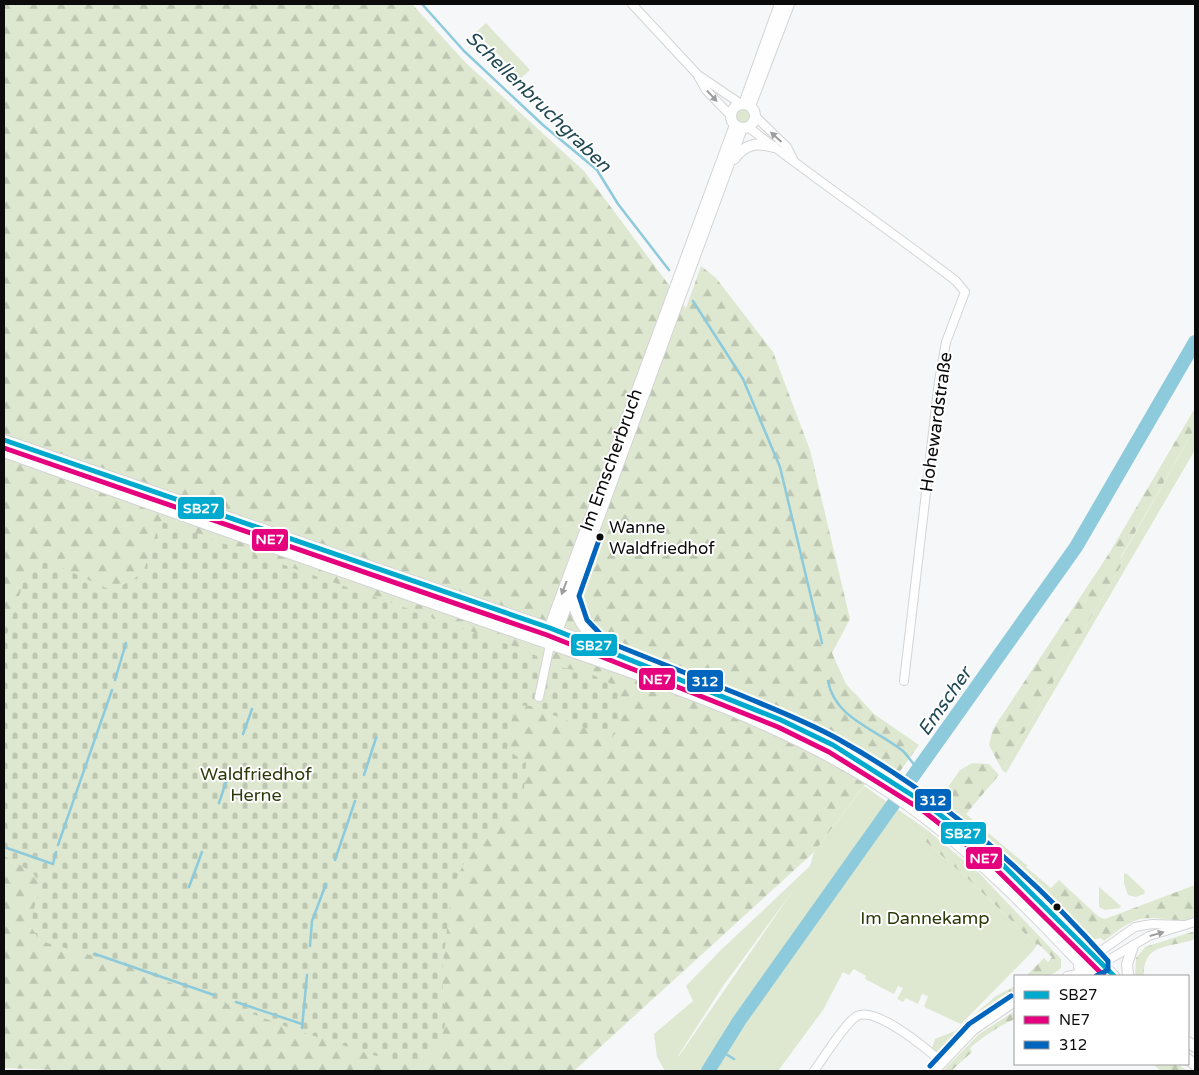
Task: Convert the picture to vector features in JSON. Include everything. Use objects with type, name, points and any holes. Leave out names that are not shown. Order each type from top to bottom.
[{"type":"main road","name":"Im Emscherbruch","points":[[745,104],[780,4]]},
{"type":"main road","name":"Im Emscherbruch","points":[[554,630],[572,596],[728,168],[739,124],[734,108],[745,104],[789,4]]},
{"type":"main road","points":[[745,104],[756,117]]},
{"type":"main road","name":"Im Emscherbruch","points":[[550,645],[739,124],[756,117]]},
{"type":"main road","points":[[728,168],[741,150],[751,144],[774,147]]},
{"type":"main road","points":[[4,440],[604,648],[781,720],[833,745],[892,780],[918,798],[1009,870],[1113,975]]},
{"type":"main road","points":[[4,452],[667,686],[780,732],[833,758],[886,790],[944,832],[1008,888],[1087,971]]},
{"type":"main road","points":[[572,596],[578,619],[604,648]]},
{"type":"main road","points":[[1128,975],[1127,964],[1132,946]]},
{"type":"street","name":"Hohewardstraße","points":[[632,4],[697,74],[706,90],[739,124],[793,159],[851,204],[890,230],[956,281],[964,292],[946,342],[939,381],[904,681]]},
{"type":"street","name":"Hohewardstraße","points":[[697,74],[745,104]]},
{"type":"street","name":"Hohewardstraße","points":[[756,117],[787,147],[793,159]]},
{"type":"street","points":[[539,697],[550,645]]},
{"type":"street","points":[[1087,971],[1094,956],[1135,927],[1152,924],[1183,925],[1195,922]]},
{"type":"street","points":[[1070,975],[1087,971],[1102,964],[1149,936],[1175,930],[1183,925]]},
{"type":"street","points":[[935,1071],[974,1030],[1014,1003]]},
{"type":"street","points":[[814,1071],[850,1023],[862,1015],[872,1016],[893,1026],[943,1062]]},
{"type":"green space","points":[[4,4],[412,4],[466,63],[584,171],[686,308],[701,266],[716,278],[773,352],[810,450],[850,619],[832,653],[846,684],[874,714],[919,745],[898,774],[881,763],[814,852],[574,1071],[83,1071],[4,1068]]},
{"type":"green space","points":[[486,23],[530,70],[521,78],[476,32]]},
{"type":"green space","points":[[740,109],[746,109],[750,116],[746,123],[740,123],[736,119],[736,113]]},
{"type":"green space","points":[[1195,408],[1195,428],[1121,557],[1122,564],[1002,770],[989,745],[993,729],[1110,552]]},
{"type":"green space","points":[[1195,428],[1195,450],[1006,773],[1002,770],[1122,564],[1121,558]]},
{"type":"green space","name":"Waldfriedhof Herne","points":[[160,521],[524,650],[560,667],[589,673],[620,688],[617,699],[623,714],[612,739],[531,706],[514,705],[507,750],[526,762],[523,803],[501,817],[483,834],[468,854],[452,889],[442,971],[445,1025],[440,1043],[424,1059],[410,1061],[389,1060],[295,1030],[119,963],[40,941],[31,927],[41,884],[32,872],[4,856],[4,643],[29,565],[49,562],[113,591],[143,573]]},
{"type":"green space","points":[[972,763],[989,764],[999,775],[966,814],[1028,865],[1026,867],[1051,888],[1059,880],[1099,917],[1105,919],[1195,885],[1195,918],[1178,920],[1149,918],[1136,920],[1104,941],[1101,938],[1092,940],[1082,933],[1060,903],[936,804],[960,770]]},
{"type":"green space","name":"Im Dannekamp","points":[[864,786],[926,829],[920,840],[924,840],[965,876],[1037,945],[961,1024],[924,1007],[928,996],[922,994],[918,1004],[906,998],[903,1002],[897,999],[903,988],[898,986],[894,994],[865,979],[866,976],[854,969],[849,975],[843,972],[823,1010],[778,1071],[665,1071],[657,1057],[654,1034],[693,1001],[686,986],[721,950],[810,866],[814,852]],"holes":[[[792,892],[679,1056],[723,986]]]},
{"type":"green space","points":[[926,829],[979,873],[1061,959],[1061,968],[1049,975],[1027,975],[1044,958],[1048,962],[1052,957],[965,876],[924,840],[920,840]]},
{"type":"green space","points":[[1126,873],[1145,891],[1144,894],[1135,897],[1128,895],[1124,883],[1124,874]]},
{"type":"green space","points":[[1099,887],[1121,906],[1120,908],[1105,910],[1099,907]]},
{"type":"green space","points":[[1195,931],[1195,939],[1160,948],[1153,952],[1148,957],[1144,975],[1135,975],[1136,958],[1145,947]]},
{"type":"green space","points":[[1014,987],[1014,993],[981,1014],[955,1039],[955,1031],[996,996]]},
{"type":"green space","points":[[1014,1012],[1014,1020],[986,1035],[970,1048],[972,1052],[951,1071],[943,1071],[979,1034]]},
{"type":"green space","points":[[955,1031],[948,1048],[938,1052],[932,1048],[935,1039]]},
{"type":"green space","points":[[1154,1065],[1179,1065],[1188,1071],[1161,1071]]},
{"type":"waterway","name":"Schellenbruchgraben","points":[[422,4],[464,51],[543,125],[597,170],[618,204],[669,270]]},
{"type":"waterway","name":"Schellenbruchgraben","points":[[693,301],[743,379],[780,467],[822,643]]},
{"type":"waterway","name":"Emscher","points":[[708,1071],[739,1021],[1076,547],[1195,342]]},
{"type":"waterway","points":[[115,680],[126,643]]},
{"type":"waterway","name":"Schellenbruchgraben","points":[[828,681],[832,694],[848,714],[903,751],[918,769]]},
{"type":"waterway","points":[[58,845],[112,690]]},
{"type":"waterway","points":[[243,734],[252,709]]},
{"type":"waterway","points":[[364,775],[376,738]]},
{"type":"waterway","points":[[219,803],[231,767]]},
{"type":"waterway","points":[[335,860],[355,801]]},
{"type":"waterway","points":[[4,847],[53,864],[56,852]]},
{"type":"waterway","points":[[189,887],[202,852]]},
{"type":"waterway","points":[[310,946],[312,921],[326,884]]},
{"type":"waterway","points":[[95,954],[214,995]]},
{"type":"waterway","points":[[302,1028],[307,975]]},
{"type":"waterway","points":[[236,1002],[302,1024]]},
{"type":"waterway","points":[[721,1051],[734,1059]]},
{"type":"transit line","name":"SB27","points":[[4,440],[550,628],[781,720],[833,745],[926,804],[996,858],[1113,975]]},
{"type":"transit line","name":"NE7","points":[[4,448],[547,635],[778,727],[829,752],[922,810],[991,864],[1103,975]]},
{"type":"transit line","name":"312","points":[[600,537],[579,596],[587,620],[608,642],[814,726],[876,761],[912,785],[982,838],[1047,897],[1108,961],[1108,970],[1098,975]]},
{"type":"transit line","name":"312","points":[[930,1066],[969,1024],[1011,996]]},
{"type":"place","name":"Wanne Waldfriedhof","points":[[600,537]]}]
